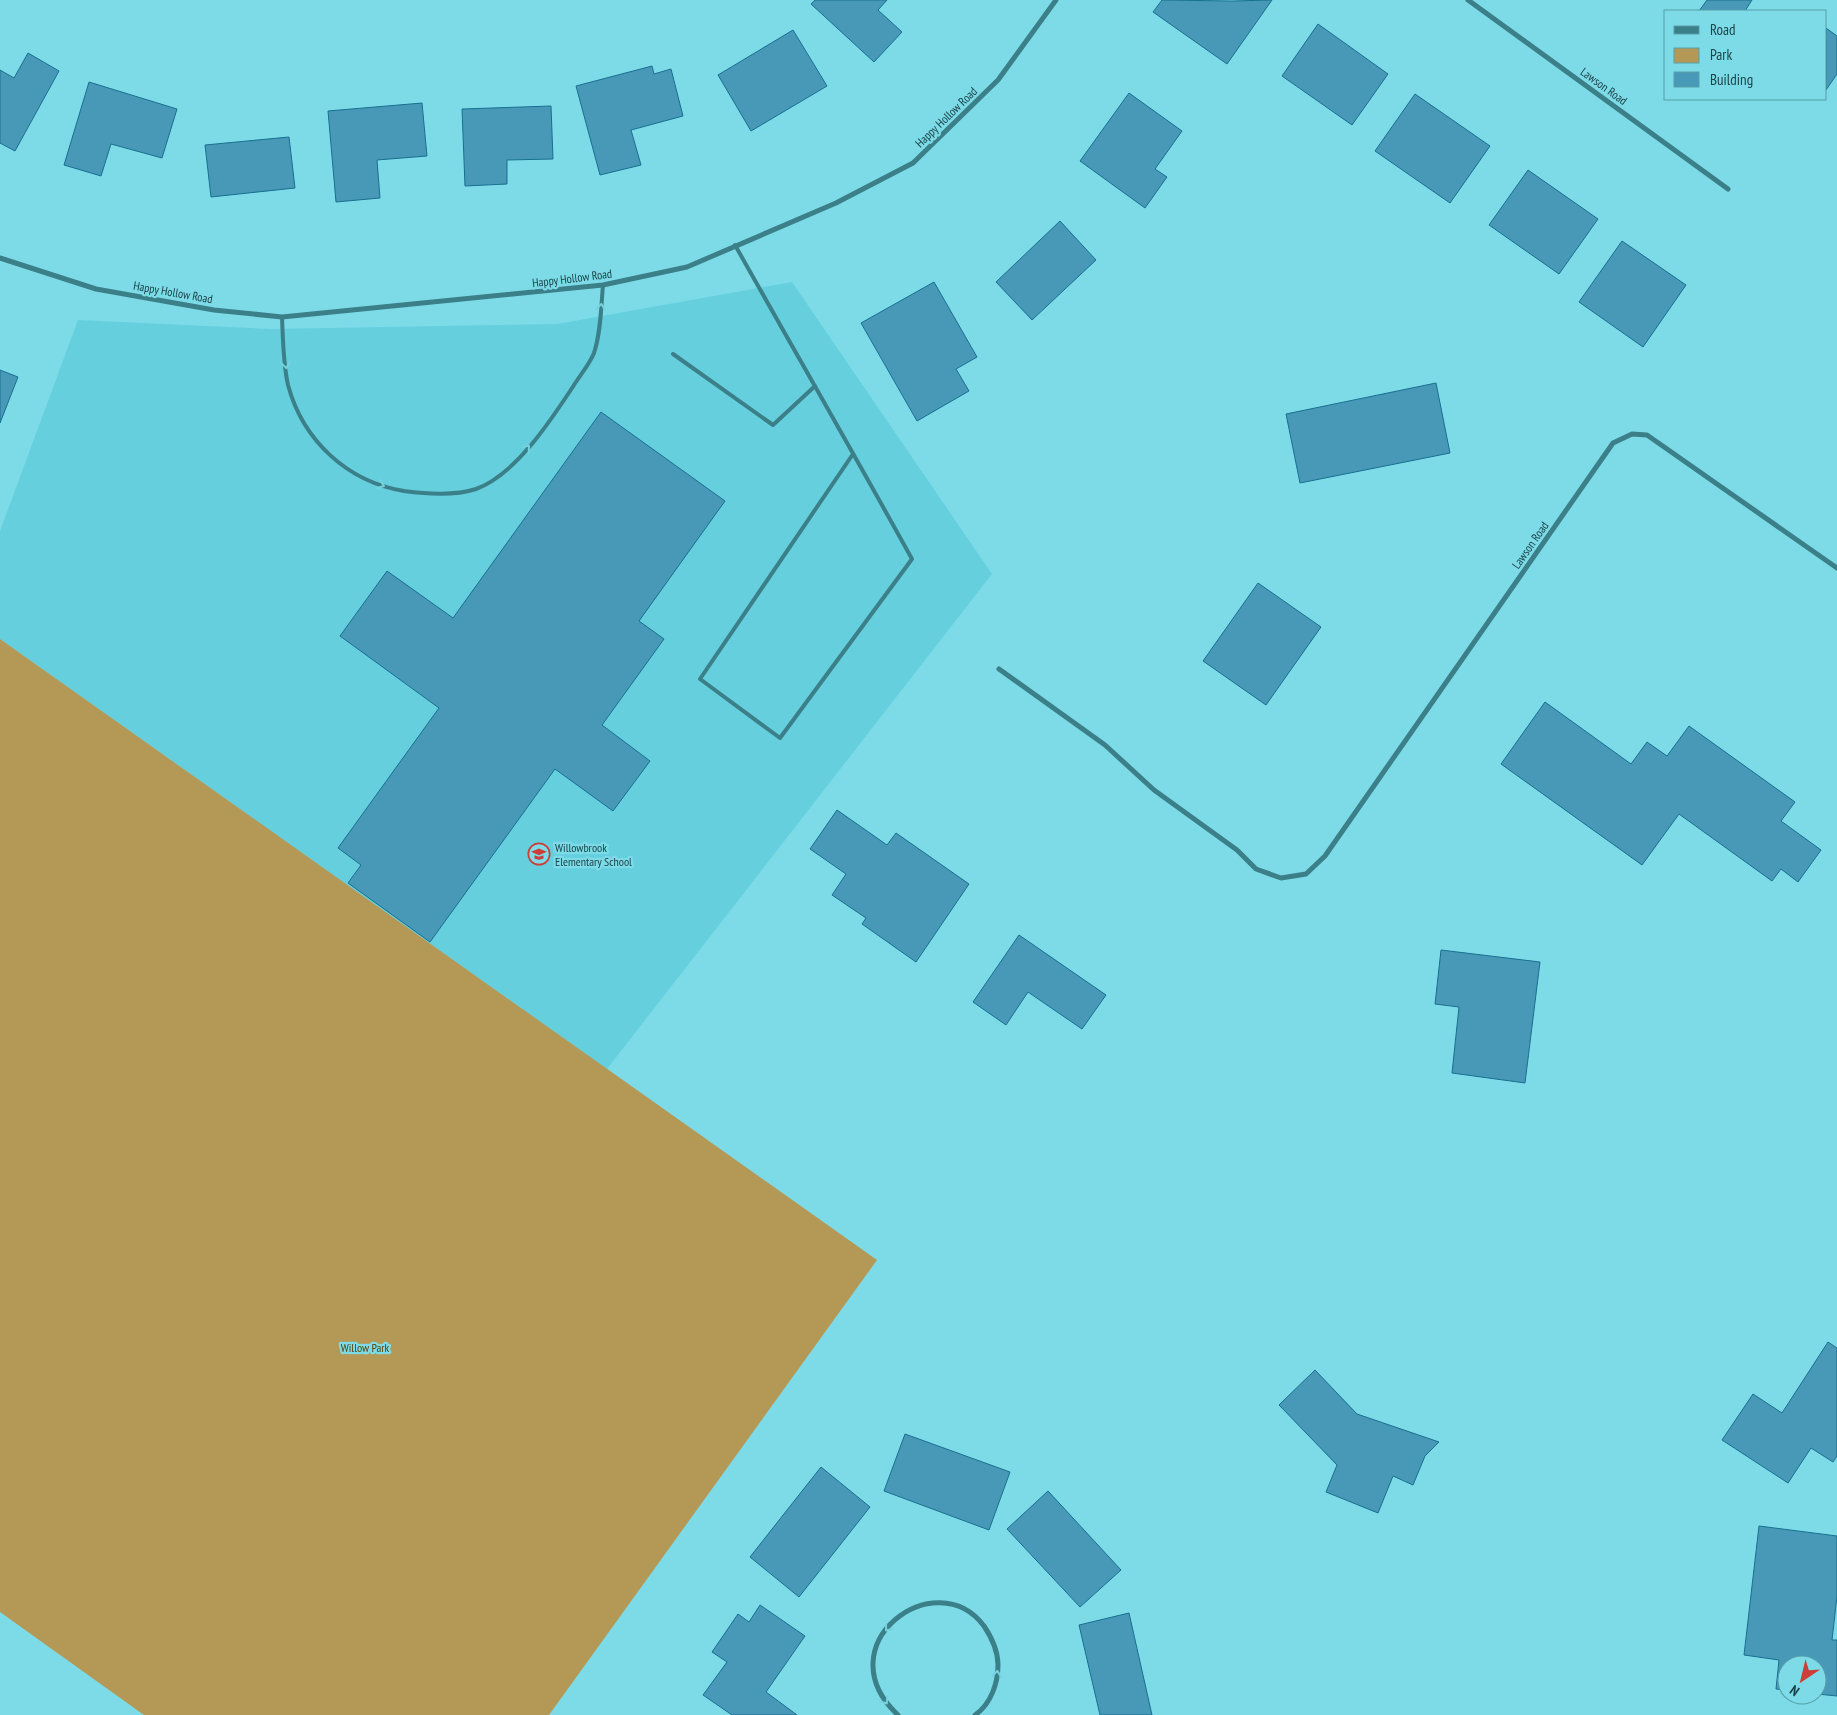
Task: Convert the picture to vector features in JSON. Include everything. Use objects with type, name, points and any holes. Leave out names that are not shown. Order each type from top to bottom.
[{"type":"street","name":"Happy Hollow Road","points":[[0,258],[96,289],[214,310],[282,317],[604,285],[687,267],[735,244],[836,203],[913,163],[998,80],[1056,0]]},
{"type":"street","name":"Lawson Road","points":[[1468,0],[1728,189]]},
{"type":"street","name":"Lawson Road","points":[[999,669],[1105,745],[1154,790],[1237,850],[1256,869],[1281,878],[1306,874],[1325,856],[1614,443],[1632,434],[1648,435],[1837,568]]},
{"type":"street","points":[[898,1715],[886,1704],[876,1685],[873,1665],[877,1644],[888,1626],[904,1612],[923,1604],[944,1604],[963,1610],[980,1621],[992,1638],[998,1658],[998,1678],[991,1697],[975,1715]]},
{"type":"lane","points":[[735,244],[815,386],[912,559],[780,738],[700,679],[853,454]]},
{"type":"lane","points":[[282,317],[288,384],[296,407],[313,436],[332,460],[358,477],[388,488],[413,492],[453,493],[477,488],[496,477],[515,462],[548,423],[593,355],[597,342],[604,285]]},
{"type":"lane","points":[[674,354],[773,425],[815,386]]},
{"type":"shaded area","name":"Willowbrook Elementary School","points":[[792,282],[992,574],[607,1069],[0,639],[0,531],[78,320],[271,329],[557,324]]},
{"type":"green space","name":"Willow Park","points":[[0,639],[877,1260],[549,1715],[144,1715],[0,1612]]},
{"type":"building","points":[[815,0],[887,0],[878,10],[902,32],[874,62],[811,4]]},
{"type":"building","points":[[1162,0],[1272,0],[1227,64],[1153,12]]},
{"type":"building","points":[[1707,0],[1752,0],[1746,10],[1700,10]]},
{"type":"building","points":[[1318,24],[1388,74],[1352,125],[1282,76]]},
{"type":"building","points":[[1827,29],[1837,36],[1837,74],[1827,89]]},
{"type":"building","points":[[793,30],[827,86],[751,131],[718,75]]},
{"type":"building","points":[[28,53],[59,71],[15,151],[0,143],[0,70],[14,78]]},
{"type":"building","points":[[652,66],[654,74],[671,69],[683,116],[631,130],[641,165],[600,175],[576,86]]},
{"type":"building","points":[[89,82],[177,109],[162,158],[111,144],[101,176],[64,165]]},
{"type":"building","points":[[1129,93],[1182,131],[1155,169],[1167,177],[1145,208],[1080,161]]},
{"type":"building","points":[[1415,94],[1490,146],[1450,203],[1375,151]]},
{"type":"building","points":[[422,103],[427,156],[377,160],[380,198],[336,202],[328,111]]},
{"type":"building","points":[[551,106],[553,159],[507,160],[507,184],[465,186],[462,109]]},
{"type":"building","points":[[289,137],[295,188],[211,197],[205,145]]},
{"type":"building","points":[[1528,170],[1598,219],[1559,274],[1489,225]]},
{"type":"building","points":[[1060,221],[1096,260],[1032,320],[996,282]]},
{"type":"building","points":[[1622,241],[1686,285],[1643,347],[1579,302]]},
{"type":"building","points":[[934,282],[977,357],[956,369],[969,391],[917,421],[861,323]]},
{"type":"building","points":[[0,370],[18,377],[0,423]]},
{"type":"building","points":[[1436,383],[1450,453],[1300,483],[1286,414]]},
{"type":"building","points":[[601,412],[725,501],[639,621],[664,639],[602,725],[650,761],[613,811],[555,769],[430,942],[348,883],[361,865],[338,848],[439,708],[340,636],[387,571],[453,618]]},
{"type":"building","points":[[1258,583],[1321,627],[1266,705],[1203,661]]},
{"type":"building","points":[[1545,702],[1631,764],[1647,742],[1667,756],[1689,726],[1795,802],[1781,821],[1821,850],[1798,882],[1781,869],[1772,881],[1679,814],[1642,865],[1501,764]]},
{"type":"building","points":[[837,810],[887,845],[896,833],[969,884],[916,962],[862,924],[866,918],[832,895],[846,874],[810,849]]},
{"type":"building","points":[[1019,935],[1106,995],[1082,1029],[1028,992],[1006,1025],[973,1002]]},
{"type":"building","points":[[1441,950],[1540,962],[1525,1083],[1452,1073],[1459,1007],[1435,1004]]},
{"type":"building","points":[[1828,1342],[1837,1348],[1837,1456],[1833,1462],[1811,1448],[1788,1483],[1722,1440],[1753,1394],[1782,1413]]},
{"type":"building","points":[[1315,1370],[1357,1414],[1439,1442],[1425,1456],[1413,1485],[1393,1476],[1378,1513],[1326,1492],[1337,1465],[1279,1405]]},
{"type":"building","points":[[905,1434],[1010,1472],[989,1530],[884,1491]]},
{"type":"building","points":[[821,1467],[870,1507],[799,1597],[750,1557]]},
{"type":"building","points":[[1048,1491],[1121,1570],[1080,1607],[1007,1529]]},
{"type":"building","points":[[1759,1526],[1837,1536],[1837,1596],[1832,1640],[1837,1640],[1837,1696],[1827,1695],[1827,1655],[1777,1655],[1777,1660],[1744,1655]]},
{"type":"building","points":[[760,1605],[805,1636],[766,1692],[797,1715],[732,1715],[703,1695],[727,1662],[712,1652],[738,1614],[749,1622]]},
{"type":"building","points":[[1129,1613],[1152,1715],[1100,1715],[1079,1625]]},
{"type":"place","name":"Willowbrook Elementary School","points":[[539,854]]}]
